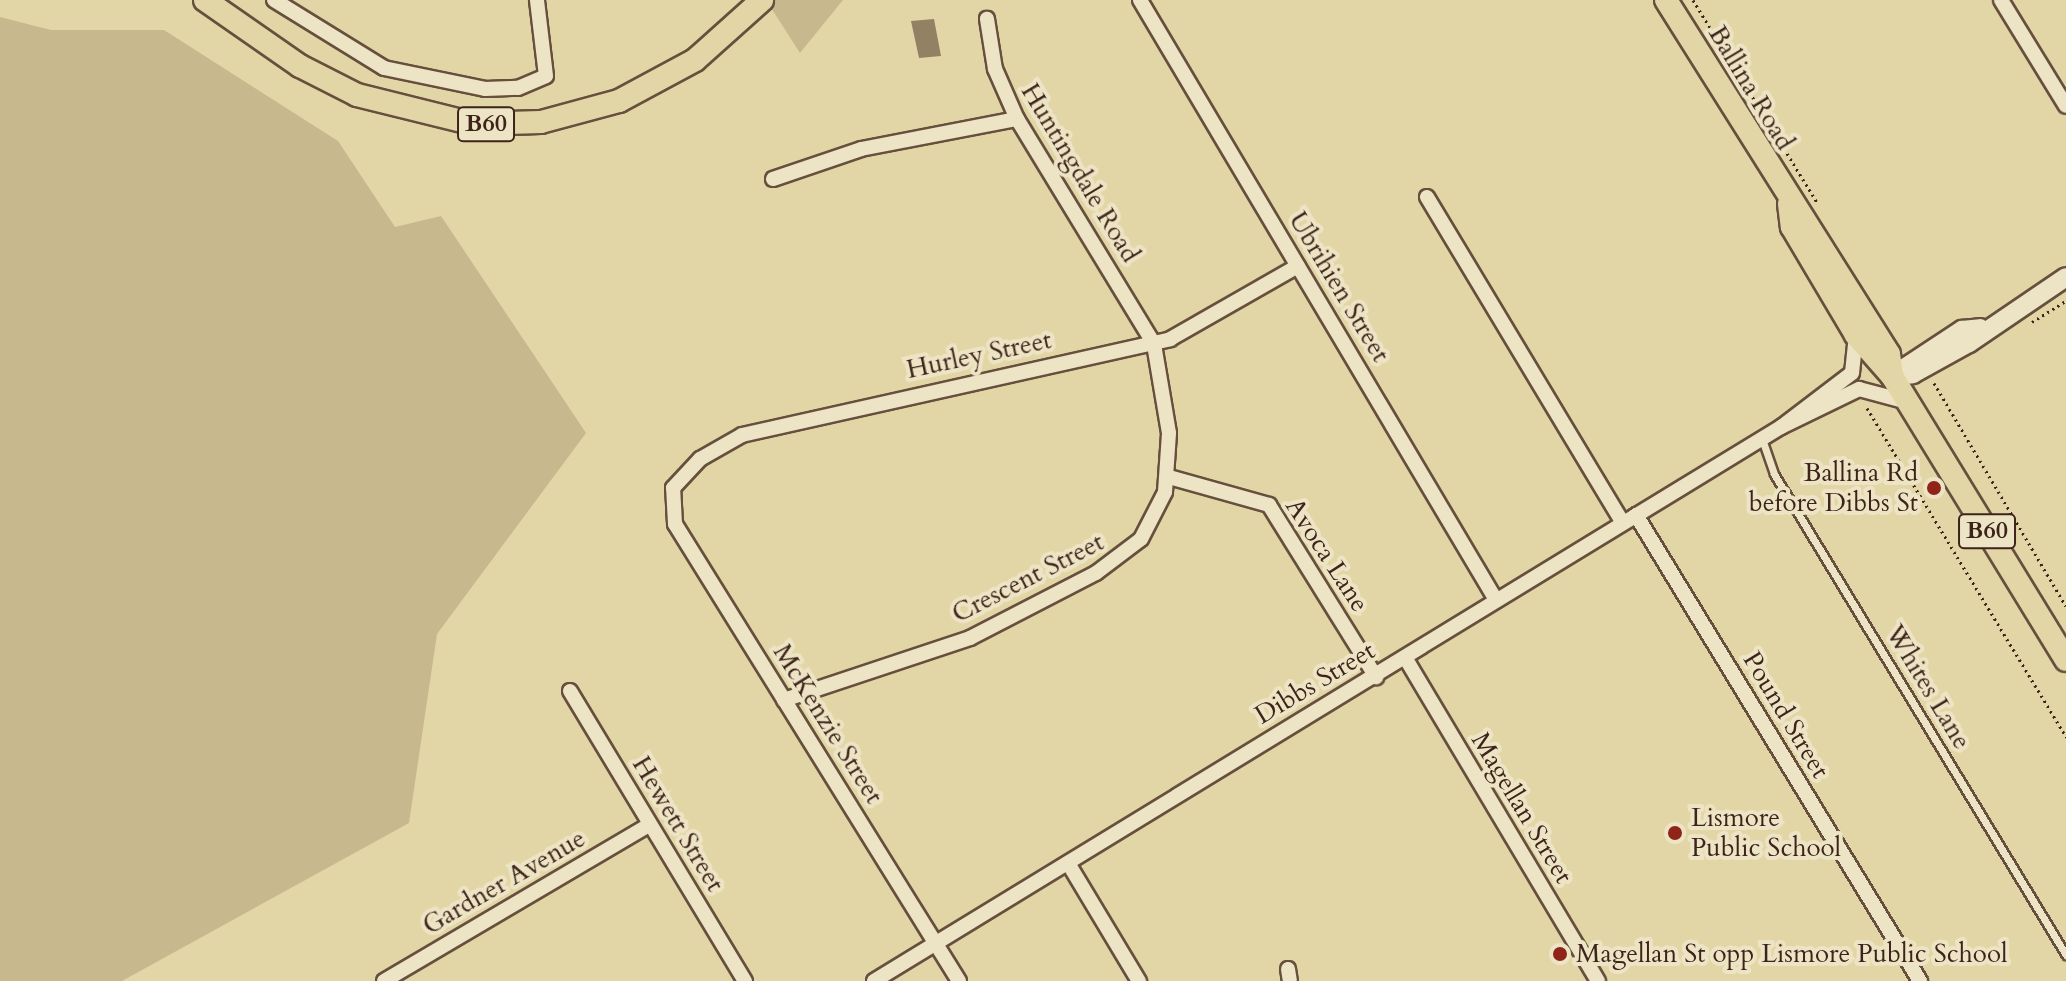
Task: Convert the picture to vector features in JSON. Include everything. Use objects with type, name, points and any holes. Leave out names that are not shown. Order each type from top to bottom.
[{"type":"main road","name":"B60","points":[[205,0],[300,66],[357,95],[474,124],[541,122],[619,101],[695,60],[762,0]]},
{"type":"main road","name":"Ballina Road","points":[[1666,0],[1789,204],[1806,218],[1889,354],[1892,376]]},
{"type":"main road","name":"Ballina Road","points":[[1789,204],[1792,227],[1856,335],[1892,376],[2066,660]]},
{"type":"street","points":[[274,0],[353,53],[415,78],[485,89],[518,88],[546,76],[537,0]]},
{"type":"street","name":"Ubrihien Street","points":[[1140,0],[1496,600]]},
{"type":"street","points":[[2001,0],[2066,106]]},
{"type":"street","name":"Huntingdale Road","points":[[987,19],[995,69],[1017,119],[1154,344]]},
{"type":"street","points":[[773,179],[861,149],[1017,119]]},
{"type":"street","name":"Pound Street","points":[[1427,197],[1920,981]]},
{"type":"street","name":"Hurley Street","points":[[673,488],[700,459],[742,435],[1154,344],[1298,266]]},
{"type":"street","points":[[1892,376],[1950,336],[1980,328],[2066,277]]},
{"type":"street","name":"Dibbs Street","points":[[874,981],[1406,659],[1496,600],[1781,427],[1852,373],[1856,335]]},
{"type":"street","name":"Crescent Street","points":[[784,700],[970,638],[1114,563],[1148,530],[1169,477],[1166,397],[1154,344]]},
{"type":"street","name":"Dibbs Street","points":[[1781,427],[1859,389],[1908,402]]},
{"type":"street","name":"Avoca Lane","points":[[1169,477],[1269,505],[1376,677]]},
{"type":"street","name":"McKenzie Street","points":[[673,488],[675,524],[959,981]]},
{"type":"street","name":"Magellan Street","points":[[1406,659],[1598,981]]},
{"type":"street","name":"Hewett Street","points":[[570,691],[745,981]]},
{"type":"street","name":"Gardner Avenue","points":[[384,981],[649,825]]},
{"type":"street","points":[[1068,863],[1139,981]]},
{"type":"lane","name":"Whites Lane","points":[[1762,439],[1774,474],[2066,955]]},
{"type":"path","points":[[1693,0],[1820,206]]},
{"type":"path","points":[[2027,325],[2066,301]]},
{"type":"path","points":[[1936,381],[2066,606]]},
{"type":"path","points":[[1862,399],[2066,737]]},
{"type":"shaded area","points":[[766,0],[843,0],[800,53]]},
{"type":"shaded area","points":[[0,17],[51,30],[164,30],[338,141],[395,227],[441,216],[586,433],[437,634],[409,823],[122,981],[0,981]]},
{"type":"building","points":[[934,19],[941,56],[919,58],[911,21]]},
{"type":"place","name":"Ballina Rd before Dibbs St","points":[[1934,488]]},
{"type":"place","name":"Lismore Public School","points":[[1675,833]]},
{"type":"place","name":"Magellan St opp Lismore Public School","points":[[1560,954]]}]
